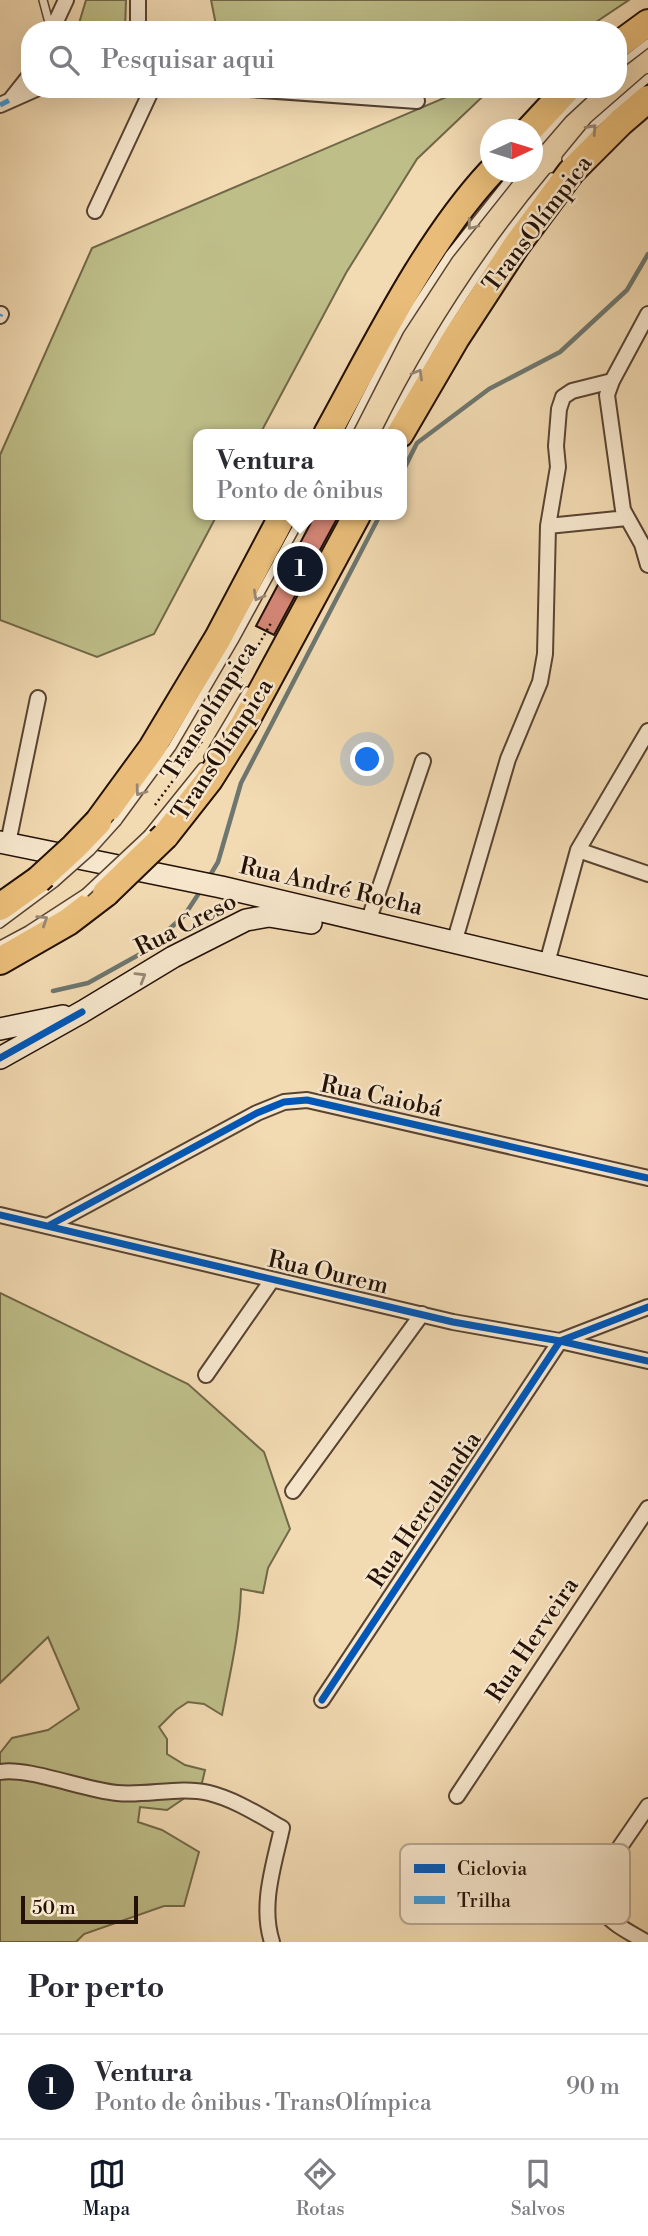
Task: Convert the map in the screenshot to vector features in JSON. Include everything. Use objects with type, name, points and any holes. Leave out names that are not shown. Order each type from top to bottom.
[{"type":"highway","points":[[627,39],[648,23]]},
{"type":"highway","points":[[539,119],[559,98]]},
{"type":"highway","name":"TransOlímpica","points":[[403,429],[463,327],[516,246],[571,172],[648,99]]},
{"type":"highway","points":[[330,429],[435,246],[483,182]]},
{"type":"highway","name":"TransOlímpica","points":[[0,906],[46,882],[74,847],[108,822],[218,639],[280,520]]},
{"type":"highway","name":"TransOlímpica","points":[[0,961],[68,922],[209,780],[243,726],[355,520]]},
{"type":"main road","name":"Rua André Rocha","points":[[4,842],[221,887],[648,988]]},
{"type":"main road","name":"Rua Creso","points":[[0,1058],[82,1013],[173,957],[246,920],[269,916],[371,936],[415,934]]},
{"type":"main road","points":[[0,1029],[82,1013]]},
{"type":"street","points":[[56,21],[66,0]]},
{"type":"street","points":[[138,0],[138,21]]},
{"type":"street","points":[[5,103],[21,85]]},
{"type":"street","points":[[5,103],[21,96]]},
{"type":"street","points":[[95,211],[148,98]]},
{"type":"street","points":[[375,98],[417,101]]},
{"type":"street","points":[[648,314],[607,395],[621,500],[627,518],[642,544],[648,565]]},
{"type":"street","points":[[454,943],[508,759],[540,682],[545,654],[548,526],[558,467],[556,446],[559,409],[563,397],[572,391],[612,381]]},
{"type":"street","points":[[548,526],[627,518]]},
{"type":"street","points":[[4,842],[38,698]]},
{"type":"street","points":[[547,963],[578,850],[642,756],[648,731]]},
{"type":"street","points":[[368,922],[423,761]]},
{"type":"street","points":[[578,850],[648,874]]},
{"type":"street","name":"Rua Caiobá","points":[[48,1226],[257,1113],[284,1102],[307,1100],[648,1178]]},
{"type":"street","name":"Rua Ourem","points":[[0,1215],[422,1314],[648,1360]]},
{"type":"street","points":[[206,1375],[272,1280]]},
{"type":"street","points":[[560,1341],[648,1307]]},
{"type":"street","points":[[293,1491],[422,1314]]},
{"type":"street","name":"Rua Herculandia","points":[[322,1700],[560,1341]]},
{"type":"street","name":"Rua Herveira","points":[[457,1796],[648,1508]]},
{"type":"street","points":[[0,1772],[25,1773],[94,1790],[118,1793],[207,1792],[259,1815],[283,1822],[267,1901],[268,1929],[272,1942]]},
{"type":"street","points":[[622,1844],[648,1806]]},
{"type":"street","points":[[616,1924],[646,1942]]},
{"type":"lane","points":[[43,0],[49,21]]},
{"type":"lane","points":[[627,59],[648,43]]},
{"type":"lane","name":"Transolímpica","points":[[627,96],[648,78]]},
{"type":"lane","name":"Transolímpica","points":[[543,138],[580,98]]},
{"type":"lane","name":"Transolímpica","points":[[388,429],[448,321],[519,216],[594,125],[625,98]]},
{"type":"lane","name":"Transolímpica","points":[[350,429],[400,330],[449,255],[506,182]]},
{"type":"lane","name":"Transolímpica","points":[[108,822],[172,747],[300,520]]},
{"type":"lane","name":"Transolímpica","points":[[157,835],[201,769],[254,680]]},
{"type":"lane","points":[[0,924],[46,882]]},
{"type":"lane","points":[[0,945],[96,893]]},
{"type":"path","points":[[233,690],[271,624]]},
{"type":"path","points":[[169,787],[206,736]]},
{"type":"green space","points":[[86,0],[126,0],[125,21],[80,21]]},
{"type":"green space","points":[[211,0],[629,0],[598,21],[215,21]]},
{"type":"green space","points":[[444,98],[481,98],[417,159],[346,273],[263,429],[193,429],[193,520],[214,520],[154,634],[97,657],[0,620],[0,455],[92,248]]},
{"type":"green space","points":[[0,1293],[188,1384],[264,1452],[290,1529],[268,1568],[263,1593],[241,1589],[237,1637],[222,1715],[204,1704],[188,1702],[159,1727],[167,1739],[167,1754],[185,1765],[205,1770],[201,1787],[167,1810],[140,1807],[138,1822],[162,1830],[199,1852],[184,1906],[164,1906],[84,1934],[76,1942],[0,1942],[0,1753],[12,1738],[48,1730],[79,1709],[48,1637],[0,1683]]},
{"type":"building","points":[[312,520],[336,520],[274,635],[256,626]]},
{"type":"waterway","points":[[407,463],[417,443],[489,389],[560,352],[627,290],[648,254]]},
{"type":"waterway","points":[[209,877],[218,862],[241,783],[377,520]]},
{"type":"waterway","points":[[53,991],[88,983],[142,953],[184,916],[201,890]]},
{"type":"marked path","points":[[0,105],[10,100]]},
{"type":"cycle path","points":[[0,1058],[82,1012]]},
{"type":"cycle path","points":[[48,1226],[257,1113],[284,1102],[307,1100],[648,1178]]},
{"type":"cycle path","points":[[0,1215],[453,1322],[560,1341],[648,1361]]},
{"type":"cycle path","points":[[322,1700],[560,1341],[648,1307]]},
{"type":"place","name":"Ventura","points":[[300,569]]}]
